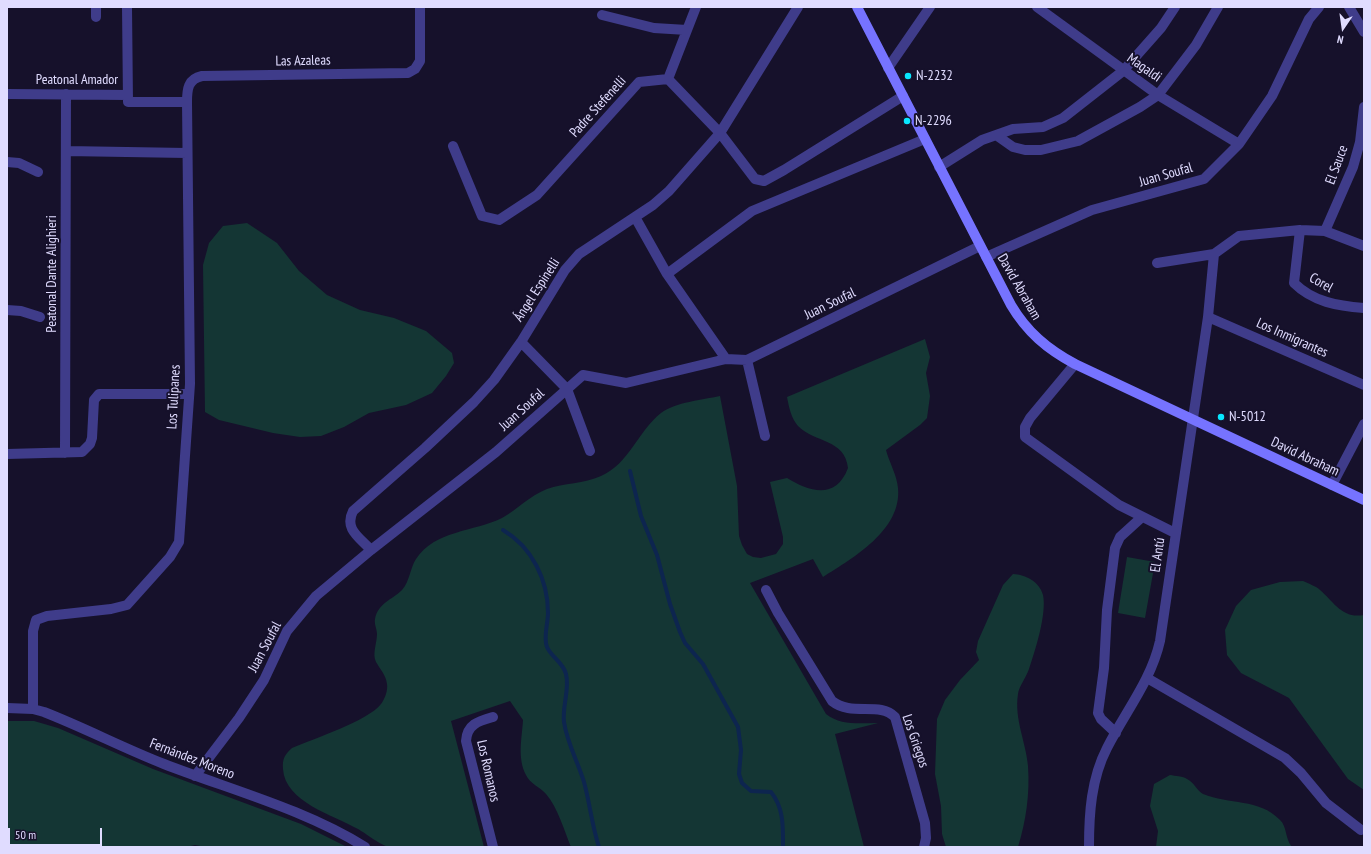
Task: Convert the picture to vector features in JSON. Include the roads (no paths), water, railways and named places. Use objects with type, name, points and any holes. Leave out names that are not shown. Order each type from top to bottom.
[{"type":"main road","name":"David Abraham","points":[[857,7],[1014,310],[1031,334],[1045,346],[1075,364],[1364,500]]},
{"type":"street","points":[[127,7],[128,95]]},
{"type":"street","name":"Las Azaleas","points":[[191,81],[202,76],[403,74],[415,69],[420,58],[420,7]]},
{"type":"street","points":[[696,7],[668,79],[720,133],[755,179],[764,181],[784,170],[903,96]]},
{"type":"street","name":"Ángel Espinelli","points":[[371,550],[350,527],[349,519],[353,511],[425,448],[474,402],[494,380],[521,342],[560,276],[578,254],[653,205],[669,191],[720,133],[798,7]]},
{"type":"street","points":[[888,68],[930,7]]},
{"type":"street","name":"Magaldi","points":[[1038,7],[1123,71],[1158,95],[1239,144]]},
{"type":"street","points":[[939,167],[982,140],[1012,129],[1043,127],[1063,118],[1123,71],[1161,28],[1175,7]]},
{"type":"street","points":[[996,135],[1013,147],[1025,150],[1041,150],[1078,141],[1158,95],[1196,45],[1218,7]]},
{"type":"street","name":"Juan Soufal","points":[[986,257],[1092,210],[1204,179],[1239,144],[1272,96],[1309,19],[1320,7]]},
{"type":"street","points":[[1349,7],[1364,32]]},
{"type":"street","points":[[602,15],[654,28],[687,30]]},
{"type":"street","name":"Padre Stefenelli","points":[[453,146],[482,216],[498,220],[537,195],[639,82],[668,79]]},
{"type":"street","name":"Los Tulipanes","points":[[33,709],[33,631],[36,620],[47,616],[111,609],[127,604],[175,550],[180,533],[189,394],[187,91],[191,81]]},
{"type":"street","name":"Peatonal Amador","points":[[7,94],[128,95],[128,102],[187,102]]},
{"type":"street","name":"Peatonal Dante Alighieri","points":[[65,454],[66,94]]},
{"type":"street","name":"El Sauce","points":[[1325,231],[1353,168],[1362,142],[1364,107]]},
{"type":"street","points":[[667,274],[752,211],[925,139]]},
{"type":"street","points":[[66,151],[188,153]]},
{"type":"street","points":[[7,162],[20,163],[38,172]]},
{"type":"street","points":[[635,217],[667,274],[726,359]]},
{"type":"street","points":[[1157,262],[1214,254],[1239,236],[1300,230],[1325,231],[1364,246]]},
{"type":"street","name":"Corel","points":[[1300,230],[1294,283],[1300,289],[1330,304],[1364,308]]},
{"type":"street","name":"Juan Soufal","points":[[195,776],[239,718],[264,680],[287,632],[316,596],[371,550],[496,452],[583,375],[626,383],[726,359],[747,360],[980,246]]},
{"type":"street","name":"El Antú","points":[[1089,847],[1095,781],[1102,758],[1147,678],[1155,661],[1160,641],[1208,317],[1214,254]]},
{"type":"street","points":[[7,310],[21,311],[40,317]]},
{"type":"street","name":"Los Inmigrantes","points":[[1208,317],[1364,385]]},
{"type":"street","points":[[521,342],[567,389],[590,451]]},
{"type":"street","points":[[747,360],[765,436]]},
{"type":"street","points":[[1075,364],[1030,418],[1025,427],[1025,437],[1106,497],[1142,517],[1176,533]]},
{"type":"street","points":[[7,454],[65,454],[82,452],[90,444],[93,432],[94,400],[99,394],[189,394]]},
{"type":"street","points":[[1332,485],[1364,424]]},
{"type":"street","points":[[1116,733],[1100,719],[1098,713],[1104,668],[1107,610],[1117,541],[1142,517]]},
{"type":"street","name":"Los Griegos","points":[[766,590],[832,701],[837,706],[853,710],[886,710],[895,717],[925,823],[926,838],[924,847]]},
{"type":"street","points":[[1147,678],[1285,758],[1301,773],[1326,803],[1361,830]]},
{"type":"street","name":"Fernández Moreno","points":[[7,708],[33,709],[55,716],[100,738],[195,776],[295,813],[339,833],[365,847]]},
{"type":"street","name":"Los Romanos","points":[[492,847],[466,741],[466,734],[472,725],[493,717]]},
{"type":"waterway","points":[[630,471],[641,516],[657,555],[670,604],[680,632],[685,643],[703,664],[738,727],[741,750],[739,774],[742,783],[751,791],[771,792],[775,798],[781,811],[783,847]]},
{"type":"waterway","points":[[503,530],[513,537],[530,555],[545,588],[548,613],[546,643],[549,651],[562,666],[566,674],[567,686],[564,710],[565,730],[584,782],[599,847]]},
{"type":"place","name":"N-2232","points":[[908,76]]},
{"type":"place","name":"N-2296","points":[[907,121]]},
{"type":"place","name":"N-5012","points":[[1221,417]]}]
